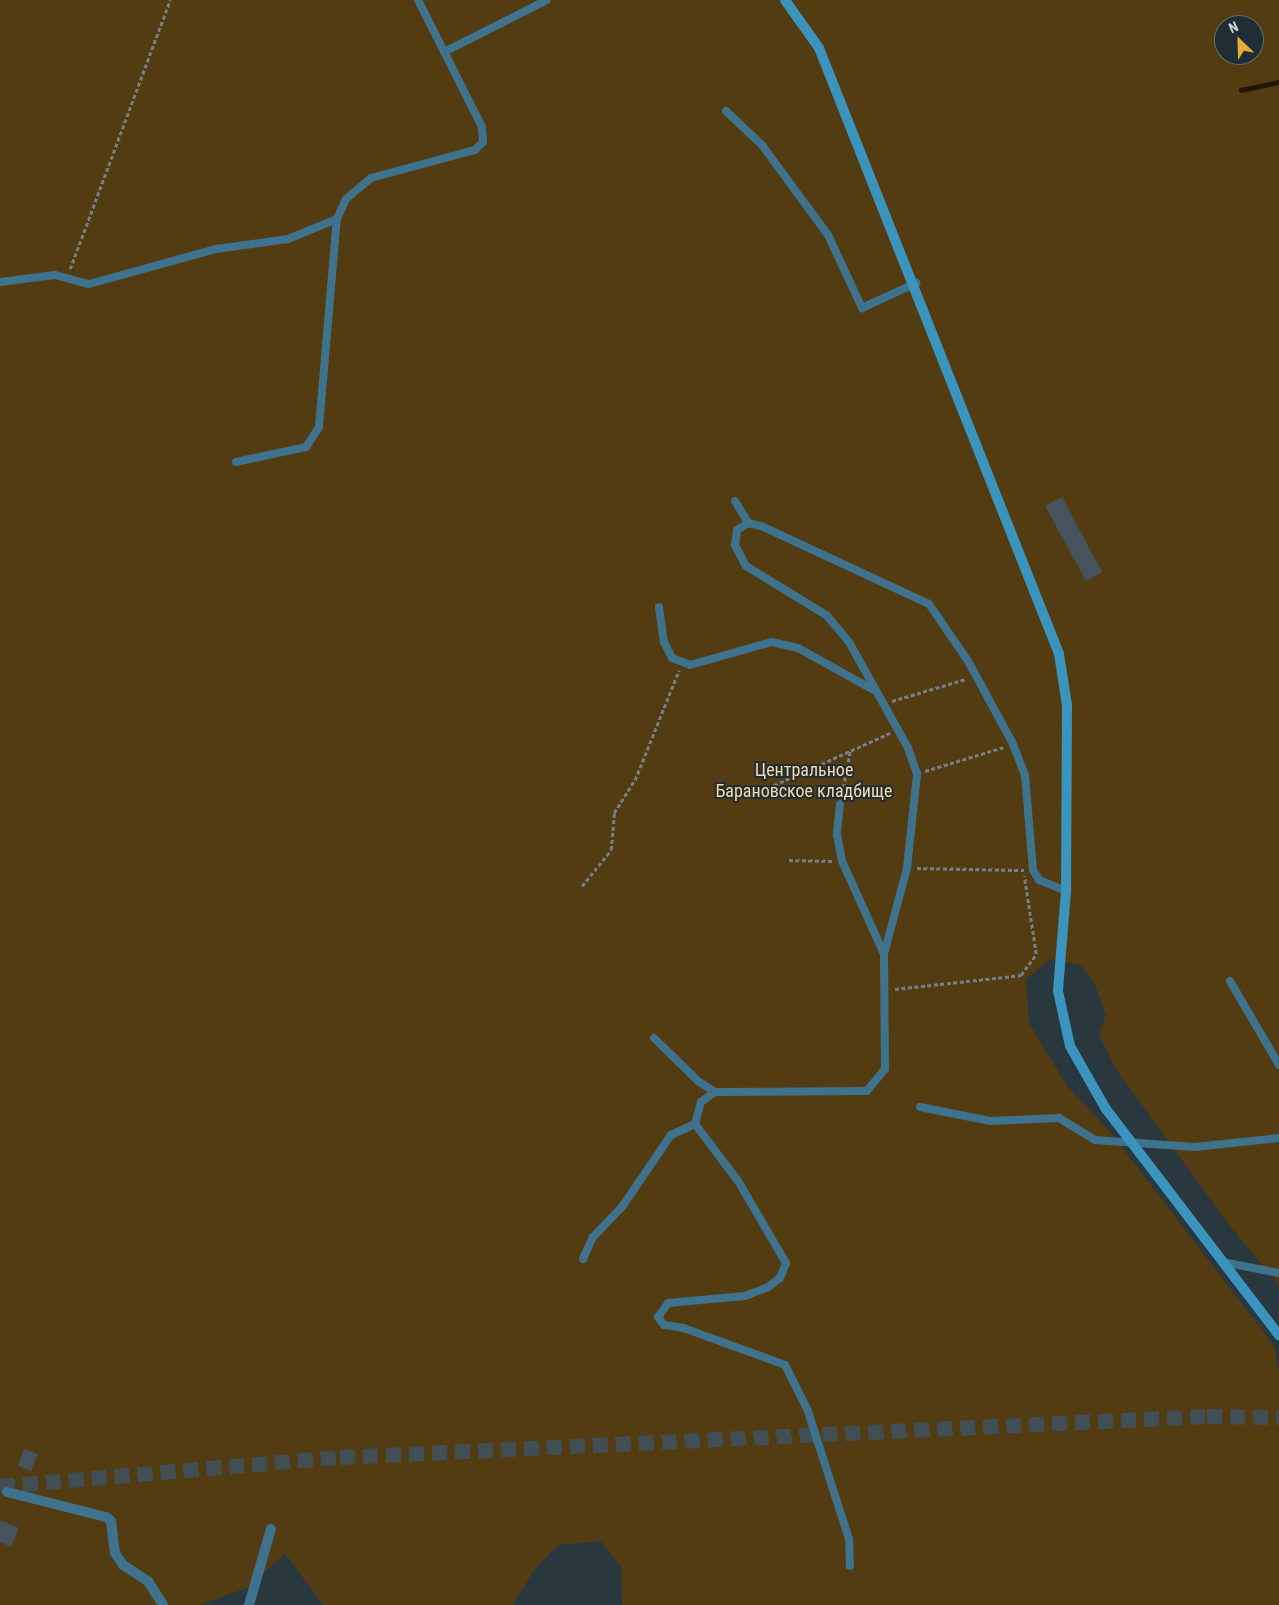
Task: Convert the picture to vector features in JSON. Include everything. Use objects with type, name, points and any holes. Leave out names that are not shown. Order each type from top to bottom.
[{"type":"street","points":[[784,0],[819,48],[916,283],[1060,654],[1067,705],[1066,890],[1058,991],[1061,1018],[1086,1078],[1130,1140],[1279,1335]]},
{"type":"street","points":[[7,1492],[106,1517],[111,1522],[115,1553],[123,1565],[148,1581],[163,1605]]},
{"type":"street","points":[[249,1605],[271,1529]]},
{"type":"lane","points":[[236,462],[306,447],[319,427],[337,220],[346,199],[372,178],[475,150],[483,142],[482,127],[418,0]]},
{"type":"lane","points":[[444,52],[547,0]]},
{"type":"lane","points":[[726,111],[762,145],[828,235],[862,308],[916,283]]},
{"type":"lane","points":[[0,282],[67,278],[89,284],[126,276],[216,249],[288,239],[337,220]]},
{"type":"lane","points":[[735,501],[748,523],[929,604],[976,676],[1013,744],[1024,775],[1033,870],[1039,880],[1066,890]]},
{"type":"lane","points":[[654,1038],[698,1082],[715,1092],[867,1091],[877,1084],[885,1069],[884,954],[907,868],[917,774],[898,730],[872,689],[864,666],[826,615],[746,566],[735,545],[737,530],[748,523]]},
{"type":"lane","points":[[659,607],[664,642],[672,658],[682,662],[690,665],[772,642],[798,648],[872,689]]},
{"type":"lane","points":[[840,804],[837,835],[842,861],[884,954]]},
{"type":"lane","points":[[1230,981],[1279,1065]]},
{"type":"lane","points":[[715,1092],[701,1102],[696,1124],[738,1181],[786,1263],[780,1278],[768,1287],[745,1296],[668,1303],[658,1316],[664,1325],[684,1328],[785,1365],[808,1411],[849,1539],[850,1566]]},
{"type":"lane","points":[[920,1107],[991,1121],[1059,1118],[1095,1140],[1130,1140],[1194,1147],[1279,1138]]},
{"type":"lane","points":[[583,1259],[593,1237],[622,1207],[671,1135],[696,1124]]},
{"type":"lane","points":[[1222,1262],[1279,1273]]},
{"type":"path","points":[[67,278],[170,0]]},
{"type":"path","points":[[582,886],[611,850],[614,813],[635,780],[682,662]]},
{"type":"path","points":[[883,704],[976,676]]},
{"type":"path","points":[[768,788],[898,730]]},
{"type":"path","points":[[917,774],[1013,744]]},
{"type":"path","points":[[840,804],[850,751]]},
{"type":"path","points":[[789,860],[842,861]]},
{"type":"path","points":[[907,868],[1033,870]]},
{"type":"path","points":[[883,990],[1021,975],[1036,954],[1023,870]]},
{"type":"green space","name":"Центральное Барановское кладбище","points":[[0,0],[1279,0],[1279,1285],[1229,1225],[1116,1069],[1099,1035],[1106,1014],[1093,980],[1080,965],[1051,959],[1026,979],[1029,1023],[1067,1086],[1111,1133],[1275,1347],[1279,1371],[1279,1605],[622,1605],[621,1566],[600,1541],[558,1545],[534,1570],[513,1605],[323,1605],[285,1553],[249,1587],[200,1605],[0,1605]]},
{"type":"building","points":[[1062,497],[1102,572],[1086,581],[1045,506]]},
{"type":"building","points":[[24,1449],[38,1454],[31,1471],[18,1466]]},
{"type":"building","points":[[0,1520],[19,1528],[11,1547],[0,1542]]},
{"type":"waterway","points":[[1241,90],[1279,82]]},
{"type":"tunnel","points":[[0,1486],[340,1457],[1207,1416],[1279,1417]]}]
